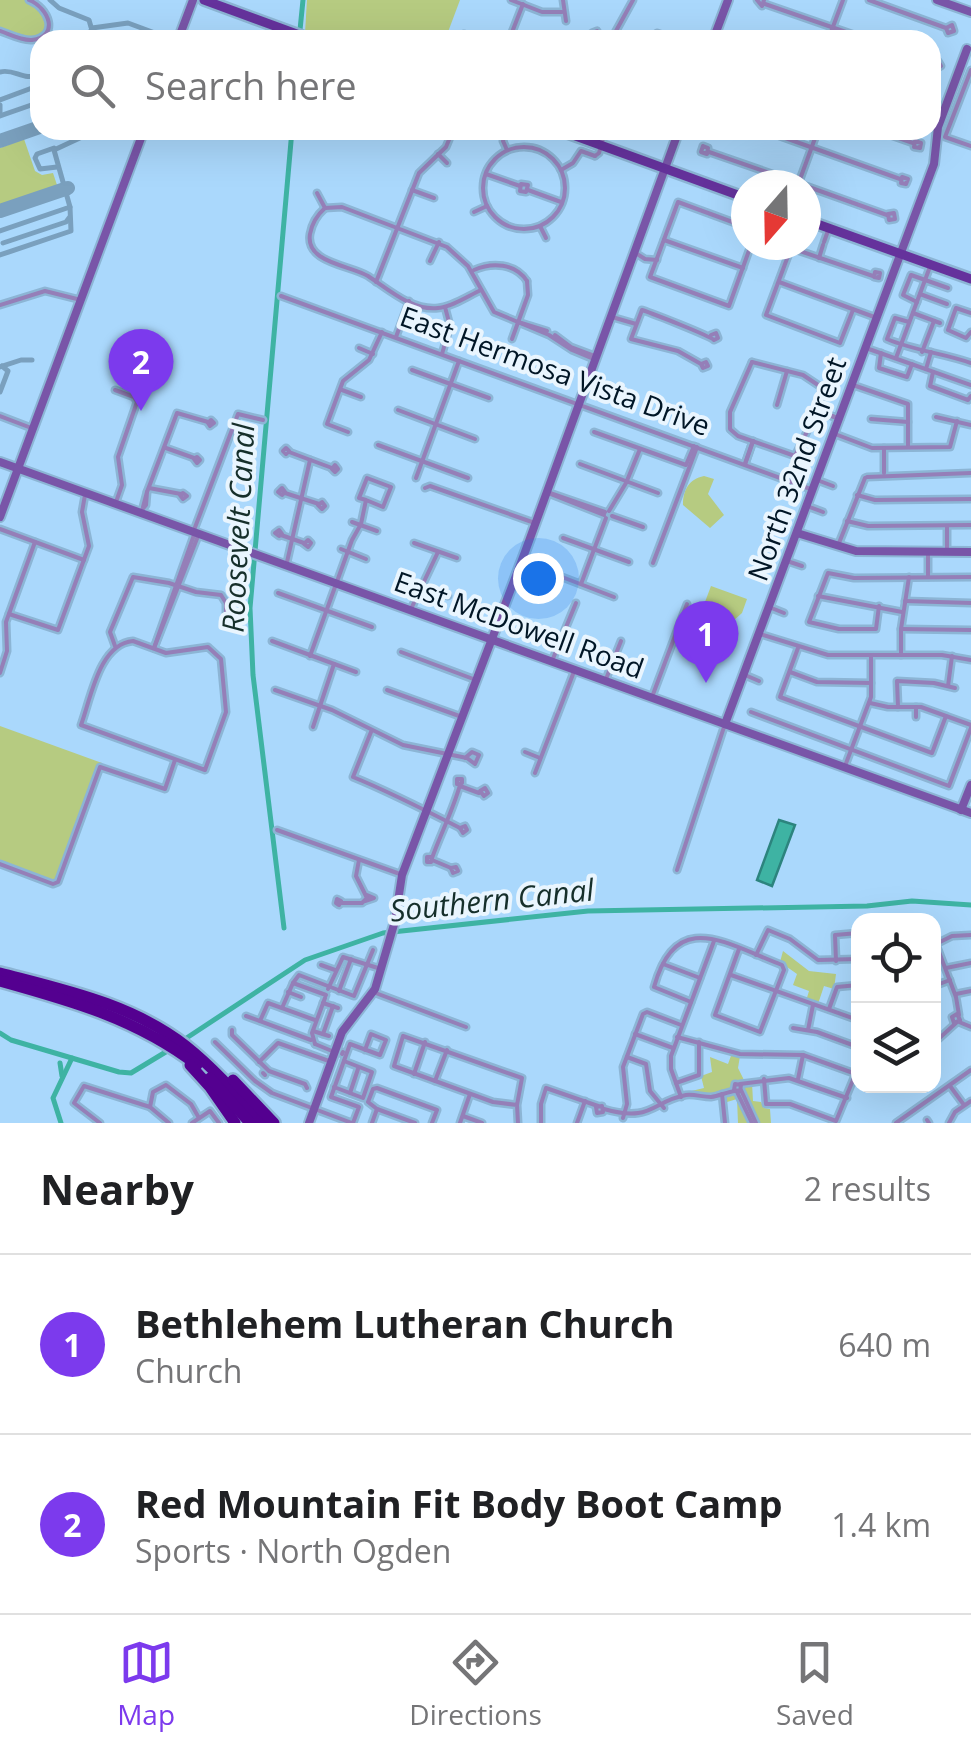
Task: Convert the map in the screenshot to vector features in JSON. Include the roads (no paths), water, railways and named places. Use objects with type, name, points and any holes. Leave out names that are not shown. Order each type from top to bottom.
[{"type":"highway","points":[[0,971],[130,1012],[166,1041]]},
{"type":"highway","points":[[0,983],[98,1008],[209,1062],[239,1086],[274,1123]]},
{"type":"highway","points":[[188,1054],[235,1123]]},
{"type":"highway","points":[[188,1054],[250,1123]]},
{"type":"highway","points":[[188,1054],[262,1123]]},
{"type":"main road","points":[[182,30],[193,0]]},
{"type":"main road","points":[[204,0],[286,30]]},
{"type":"main road","points":[[718,30],[728,0]]},
{"type":"main road","points":[[942,0],[971,12]]},
{"type":"main road","name":"North 32nd Street","points":[[941,120],[969,48]]},
{"type":"main road","points":[[0,518],[140,140]]},
{"type":"main road","points":[[599,140],[731,193]]},
{"type":"main road","points":[[306,1123],[327,1063],[339,1053],[345,1027],[373,992],[382,970],[400,874],[675,140]]},
{"type":"main road","name":"North 32nd Street","points":[[725,724],[878,318],[936,158],[937,140]]},
{"type":"main road","points":[[821,225],[971,279]]},
{"type":"main road","points":[[595,358],[617,317],[634,252]]},
{"type":"main road","name":"East McDowell Road","points":[[0,460],[966,812]]},
{"type":"main road","points":[[797,533],[838,548],[865,552],[971,552]]},
{"type":"main road","points":[[966,812],[971,785]]},
{"type":"street","points":[[29,0],[47,12],[46,30]]},
{"type":"street","points":[[512,0],[548,13],[562,12]]},
{"type":"street","points":[[564,0],[562,12],[566,21]]},
{"type":"street","points":[[618,30],[633,0]]},
{"type":"street","points":[[832,30],[843,0]]},
{"type":"street","points":[[869,0],[946,28]]},
{"type":"street","points":[[762,1],[841,30]]},
{"type":"street","points":[[513,30],[522,4]]},
{"type":"street","points":[[0,30],[30,40]]},
{"type":"street","points":[[971,70],[946,137],[971,146]]},
{"type":"street","points":[[376,282],[421,169],[450,140]]},
{"type":"street","points":[[503,140],[507,150]]},
{"type":"street","points":[[790,140],[900,179]]},
{"type":"street","points":[[805,170],[815,140]]},
{"type":"street","points":[[904,140],[913,143]]},
{"type":"street","points":[[561,170],[572,165],[579,152],[595,156],[603,141]]},
{"type":"street","points":[[507,150],[538,150],[550,156],[561,170],[566,184],[563,202],[554,217],[540,226],[512,228],[496,218],[487,206],[483,186],[486,174],[492,162],[507,150]]},
{"type":"street","points":[[709,152],[759,170]]},
{"type":"street","points":[[435,154],[447,162]]},
{"type":"street","points":[[486,174],[520,186],[526,184],[528,190],[563,202]]},
{"type":"street","points":[[412,190],[434,198]]},
{"type":"street","points":[[821,192],[888,215]]},
{"type":"street","points":[[317,193],[325,208]]},
{"type":"street","points":[[731,221],[678,202],[650,278],[729,306],[745,260]]},
{"type":"street","points":[[481,290],[445,307],[432,308],[388,292],[362,273],[322,258],[312,248],[311,231],[325,208],[342,206],[439,242],[462,258],[472,271],[492,310],[550,332],[595,358]]},
{"type":"street","points":[[474,212],[487,206]]},
{"type":"street","points":[[540,226],[546,238]]},
{"type":"street","points":[[821,250],[829,228]]},
{"type":"street","points":[[664,240],[742,268]]},
{"type":"street","points":[[430,261],[439,242]]},
{"type":"street","points":[[634,252],[656,260]]},
{"type":"street","points":[[821,259],[874,276]]},
{"type":"street","points":[[786,260],[766,315],[840,343],[856,310]]},
{"type":"street","points":[[896,358],[931,264]]},
{"type":"street","points":[[472,271],[502,266],[520,272],[528,281],[529,291],[512,340]]},
{"type":"street","points":[[917,302],[903,296],[910,275],[947,288],[944,303],[920,294]]},
{"type":"street","points":[[528,281],[534,278]]},
{"type":"street","points":[[777,281],[878,318]]},
{"type":"street","points":[[0,305],[45,291],[81,300]]},
{"type":"street","name":"East Hermosa Vista Drive","points":[[281,296],[745,464],[815,485],[833,486]]},
{"type":"street","points":[[396,337],[409,300]]},
{"type":"street","points":[[442,354],[450,326],[445,307]]},
{"type":"street","points":[[970,334],[948,330],[956,308],[971,313]]},
{"type":"street","points":[[701,364],[678,351],[631,339],[636,324],[642,310],[688,330],[711,335]]},
{"type":"street","points":[[912,313],[937,322],[922,352]]},
{"type":"street","points":[[617,317],[636,324]]},
{"type":"street","points":[[909,322],[897,317],[887,338],[922,352],[971,364]]},
{"type":"street","points":[[348,432],[327,424],[346,378],[373,355],[381,332]]},
{"type":"street","points":[[358,348],[373,355]]},
{"type":"street","points":[[866,348],[971,385]]},
{"type":"street","points":[[926,369],[932,352]]},
{"type":"street","points":[[881,353],[879,368],[906,377],[912,364]]},
{"type":"street","points":[[751,360],[787,371],[812,379],[821,387],[818,411],[797,458],[728,430],[730,412],[751,360]]},
{"type":"street","points":[[416,478],[459,361]]},
{"type":"street","points":[[412,370],[489,398]]},
{"type":"street","points":[[777,406],[787,371]]},
{"type":"street","points":[[933,372],[929,385],[970,398]]},
{"type":"street","points":[[852,385],[908,404],[908,447]]},
{"type":"street","points":[[115,390],[137,400],[118,458],[122,480],[116,502]]},
{"type":"street","points":[[340,390],[360,397]]},
{"type":"street","points":[[398,410],[475,438]]},
{"type":"street","points":[[818,411],[840,419]]},
{"type":"street","points":[[142,509],[179,412],[208,422]]},
{"type":"street","points":[[154,648],[238,414],[262,420]]},
{"type":"street","points":[[0,416],[34,429]]},
{"type":"street","points":[[936,417],[971,425]]},
{"type":"street","points":[[871,419],[908,422]]},
{"type":"street","points":[[834,434],[864,446],[950,447],[958,421]]},
{"type":"street","points":[[594,432],[686,465],[695,446]]},
{"type":"street","points":[[745,464],[753,441]]},
{"type":"street","points":[[378,445],[468,478]]},
{"type":"street","points":[[653,563],[695,446]]},
{"type":"street","points":[[164,447],[194,458]]},
{"type":"street","points":[[581,584],[607,514],[626,483],[640,448]]},
{"type":"street","points":[[884,448],[884,474]]},
{"type":"street","points":[[289,452],[332,468]]},
{"type":"street","points":[[285,564],[310,460]]},
{"type":"street","points":[[580,464],[658,493]]},
{"type":"street","points":[[838,548],[866,475],[971,473]]},
{"type":"street","points":[[367,478],[391,487],[384,507],[366,500],[359,498],[367,478]]},
{"type":"street","points":[[425,488],[430,486],[533,526]]},
{"type":"street","points":[[148,490],[181,494]]},
{"type":"street","points":[[9,614],[56,631],[89,544],[82,512],[87,491]]},
{"type":"street","points":[[285,493],[319,504]]},
{"type":"street","points":[[544,494],[643,527]]},
{"type":"street","points":[[856,496],[875,500],[971,499]]},
{"type":"street","points":[[310,656],[361,525],[366,500]]},
{"type":"street","points":[[807,506],[823,512]]},
{"type":"street","points":[[846,521],[868,526],[971,525]]},
{"type":"street","points":[[352,522],[377,531]]},
{"type":"street","points":[[947,525],[948,552]]},
{"type":"street","points":[[0,529],[84,560]]},
{"type":"street","points":[[281,536],[304,542]]},
{"type":"street","points":[[562,538],[628,562]]},
{"type":"street","points":[[0,673],[7,655],[5,628],[35,542]]},
{"type":"street","points":[[414,543],[457,558]]},
{"type":"street","points":[[341,549],[366,559]]},
{"type":"street","points":[[411,610],[438,552]]},
{"type":"street","points":[[928,552],[928,577]]},
{"type":"street","points":[[787,560],[802,566]]},
{"type":"street","points":[[549,572],[614,597]]},
{"type":"street","points":[[879,606],[876,629],[840,629],[809,622],[828,573],[854,578],[971,577]]},
{"type":"street","points":[[115,646],[110,632],[129,580],[134,577],[221,595],[226,602],[226,618]]},
{"type":"street","points":[[901,655],[900,629],[909,578]]},
{"type":"street","points":[[398,579],[448,596]]},
{"type":"street","points":[[278,593],[372,628]]},
{"type":"street","points":[[818,596],[902,612]]},
{"type":"street","points":[[905,601],[971,604]]},
{"type":"street","points":[[552,661],[576,604]]},
{"type":"street","points":[[652,697],[687,604]]},
{"type":"street","points":[[770,608],[784,613]]},
{"type":"street","points":[[900,629],[971,630]]},
{"type":"street","points":[[760,634],[828,655],[952,656],[971,660]]},
{"type":"street","points":[[133,641],[170,653],[203,646],[215,652],[222,664],[227,707],[205,770],[81,725],[107,656],[115,646],[133,641]]},
{"type":"street","points":[[606,680],[621,641]]},
{"type":"street","points":[[272,642],[356,672]]},
{"type":"street","points":[[798,648],[780,697],[932,752],[946,716]]},
{"type":"street","points":[[401,652],[475,679]]},
{"type":"street","points":[[844,768],[869,702],[871,656]]},
{"type":"street","points":[[948,686],[952,656]]},
{"type":"street","points":[[313,727],[334,664]]},
{"type":"street","points":[[535,773],[575,669]]},
{"type":"street","points":[[790,672],[817,682],[871,682]]},
{"type":"street","points":[[744,675],[759,681]]},
{"type":"street","points":[[898,707],[897,681],[955,688]]},
{"type":"street","points":[[844,683],[844,691]]},
{"type":"street","points":[[276,690],[319,705],[403,744],[465,758]]},
{"type":"street","points":[[387,690],[461,717]]},
{"type":"street","points":[[750,712],[950,786],[971,727],[916,707],[869,702]]},
{"type":"street","points":[[916,707],[916,717]]},
{"type":"street","name":"North 32nd Street","points":[[677,870],[725,724]]},
{"type":"street","points":[[372,732],[353,777],[460,828]]},
{"type":"street","points":[[525,752],[541,758]]},
{"type":"street","points":[[0,864],[56,884],[100,768],[165,789],[175,760]]},
{"type":"street","points":[[452,868],[432,859],[444,818],[455,807],[460,786],[480,793]]},
{"type":"street","points":[[78,825],[87,828]]},
{"type":"street","points":[[277,830],[400,874]]},
{"type":"street","points":[[340,904],[346,906],[366,898],[356,876],[359,860]]},
{"type":"street","points":[[756,955],[766,930],[790,939],[815,959],[851,960]]},
{"type":"street","points":[[836,961],[835,935],[851,933]]},
{"type":"street","points":[[941,941],[971,935]]},
{"type":"street","points":[[690,1002],[654,988],[668,952],[694,936],[714,939],[756,955],[784,967],[759,1032],[714,1016],[739,949]]},
{"type":"street","points":[[681,1097],[671,1069],[673,1048],[714,939]]},
{"type":"street","points":[[282,1008],[299,976],[354,996],[372,950]]},
{"type":"street","points":[[941,957],[958,1008],[957,1019],[941,1037]]},
{"type":"street","points":[[317,1045],[313,1030],[339,960],[350,959],[382,970]]},
{"type":"street","points":[[339,991],[350,959]]},
{"type":"street","points":[[946,968],[971,963]]},
{"type":"street","points":[[663,964],[700,978]]},
{"type":"street","points":[[321,965],[335,970]]},
{"type":"street","points":[[729,974],[851,1017]]},
{"type":"street","points":[[941,983],[950,980]]},
{"type":"street","points":[[293,984],[326,995]]},
{"type":"street","points":[[830,1009],[837,987],[851,986]]},
{"type":"street","points":[[955,994],[971,990]]},
{"type":"street","points":[[288,992],[301,997]]},
{"type":"street","points":[[373,992],[466,1027]]},
{"type":"street","points":[[313,1030],[326,1035],[336,1007],[323,1003]]},
{"type":"street","points":[[260,1020],[265,1004],[316,1020]]},
{"type":"street","points":[[808,1030],[813,1004]]},
{"type":"street","points":[[622,1118],[627,1099],[622,1072],[644,1012],[682,1025]]},
{"type":"street","points":[[246,1016],[339,1053],[372,1072],[363,1098],[334,1087]]},
{"type":"street","points":[[957,1019],[971,1025]]},
{"type":"street","points":[[793,1028],[851,1045]]},
{"type":"street","points":[[232,1030],[266,1072],[308,1088]]},
{"type":"street","points":[[215,1042],[257,1083],[278,1096],[352,1123],[359,1107],[331,1097],[339,1053],[350,1044],[365,1050],[380,1055],[386,1040],[371,1034],[365,1050]]},
{"type":"street","points":[[636,1034],[673,1048]]},
{"type":"street","points":[[517,1106],[493,1102],[393,1065],[404,1035],[523,1079],[518,1123]]},
{"type":"street","points":[[677,1037],[740,1054],[803,1055],[851,1069]]},
{"type":"street","points":[[414,1074],[425,1042]]},
{"type":"street","points":[[676,1083],[699,1075],[698,1042]]},
{"type":"street","points":[[260,1062],[276,1044],[327,1063]]},
{"type":"street","points":[[435,1082],[447,1050]]},
{"type":"street","points":[[798,1080],[803,1055]]},
{"type":"street","points":[[627,1057],[646,1064],[650,1090],[664,1108]]},
{"type":"street","points":[[350,1093],[359,1067]]},
{"type":"street","points":[[896,1123],[971,1070]]},
{"type":"street","points":[[257,1083],[266,1072]]},
{"type":"street","points":[[764,1079],[766,1104],[790,1104],[837,1120],[851,1087]]},
{"type":"street","points":[[541,1123],[546,1088],[622,1118],[646,1119],[681,1097],[735,1090],[764,1079],[798,1080],[847,1098]]},
{"type":"street","points":[[150,1107],[153,1092],[166,1085],[190,1104],[199,1118]]},
{"type":"street","points":[[950,1085],[962,1103]]},
{"type":"street","points":[[100,1123],[74,1104],[84,1086],[150,1107],[169,1123]]},
{"type":"street","points":[[415,1123],[368,1102],[373,1089],[437,1110],[432,1123]]},
{"type":"street","points":[[735,1090],[754,1123]]},
{"type":"street","points":[[725,1123],[726,1108],[735,1090]]},
{"type":"street","points":[[460,1123],[470,1094]]},
{"type":"street","points":[[949,1123],[962,1103],[971,1100]]},
{"type":"street","points":[[577,1123],[588,1102]]},
{"type":"street","points":[[372,1123],[377,1109]]},
{"type":"street","points":[[192,1123],[210,1110],[219,1123]]},
{"type":"street","points":[[462,1116],[482,1123]]},
{"type":"waterway","name":"Roosevelt Canal","points":[[300,30],[303,0]]},
{"type":"waterway","name":"Roosevelt Canal","points":[[284,928],[253,675],[250,608],[291,140]]},
{"type":"waterway","name":"Southern Canal","points":[[182,1041],[305,960],[383,933],[588,911],[867,906],[912,901],[971,905]]},
{"type":"waterway","name":"Southern Canal","points":[[0,1033],[11,1040],[119,1072],[131,1073],[169,1050]]},
{"type":"waterway","points":[[61,1123],[53,1098],[72,1058]]},
{"type":"waterway","points":[[60,1063],[62,1076]]},
{"type":"place","name":"Red Mountain Fit Body Boot Camp","points":[[141,411]]},
{"type":"place","name":"Bethlehem Lutheran Church","points":[[706,683]]}]
